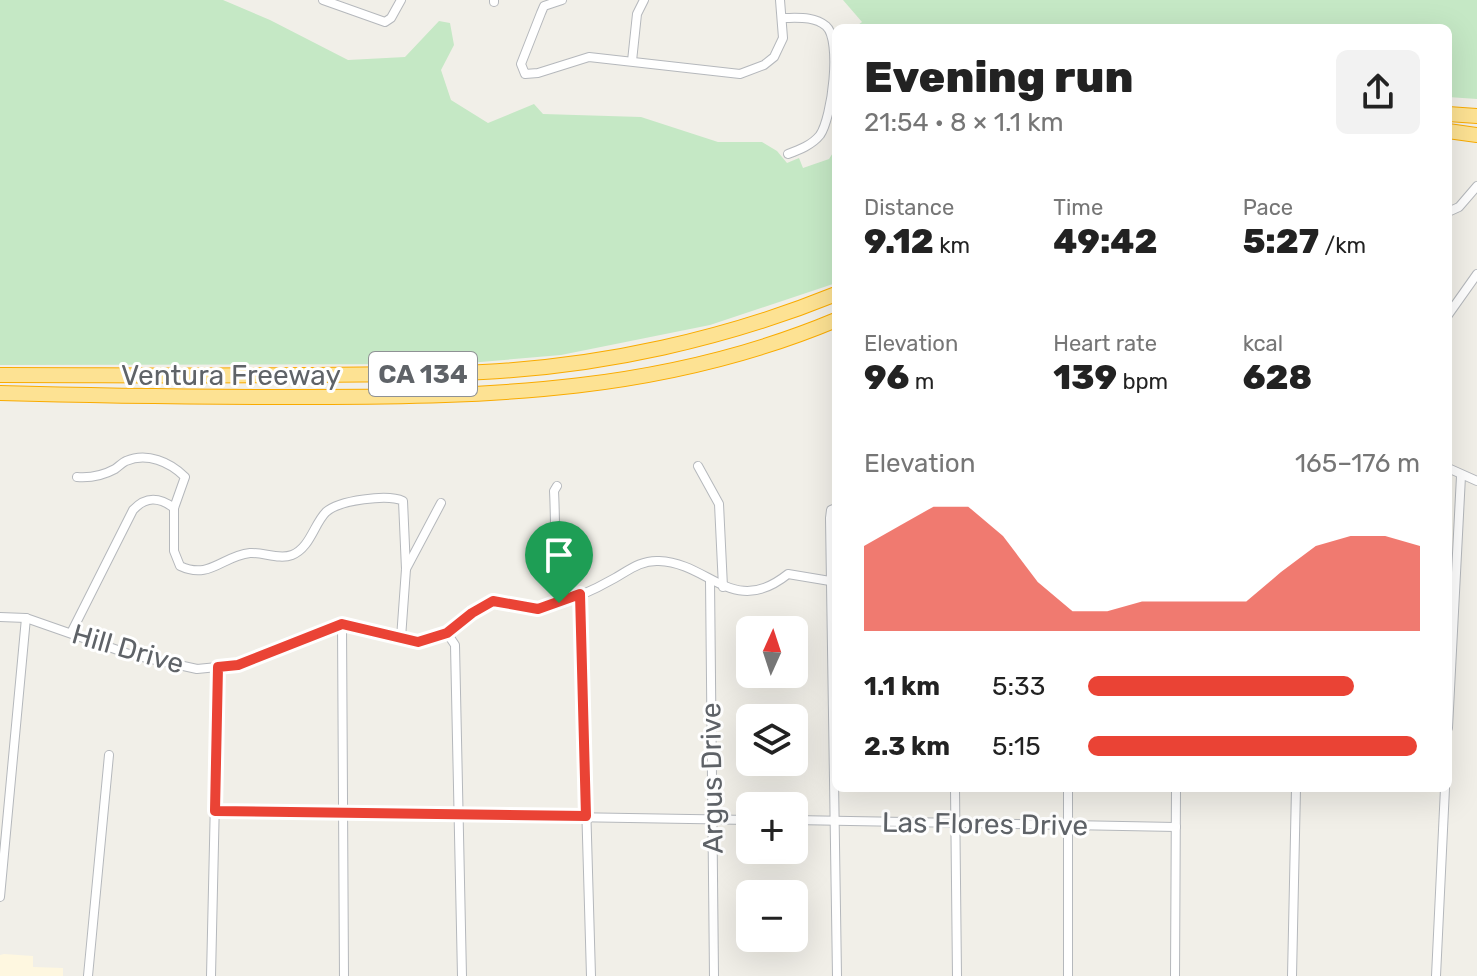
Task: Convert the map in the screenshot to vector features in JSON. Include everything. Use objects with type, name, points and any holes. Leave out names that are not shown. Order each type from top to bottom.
[{"type":"highway","points":[[1452,107],[1477,109]]},
{"type":"highway","points":[[1452,114],[1477,116]]},
{"type":"highway","points":[[1452,124],[1477,127]]},
{"type":"highway","points":[[1452,132],[1477,135]]},
{"type":"highway","name":"Ventura Freeway","points":[[0,375],[418,374],[539,368],[718,334],[832,296]]},
{"type":"highway","points":[[0,384],[445,382],[538,376],[617,364],[702,346],[832,303]]},
{"type":"highway","points":[[627,379],[638,370],[711,353],[832,314]]},
{"type":"highway","name":"Ventura Freeway","points":[[0,393],[170,397],[464,396],[542,391],[678,370],[741,353],[832,321]]},
{"type":"highway","points":[[0,384],[154,389],[170,397]]},
{"type":"street","points":[[323,0],[385,22],[401,0]]},
{"type":"street","points":[[562,0],[544,6],[521,64],[528,74],[583,57],[740,74],[764,65],[774,57],[783,38],[780,0]]},
{"type":"street","points":[[632,61],[637,14],[644,0]]},
{"type":"street","points":[[783,18],[810,18],[824,24],[832,36]]},
{"type":"street","points":[[788,154],[802,149],[821,134],[830,106],[832,83]]},
{"type":"street","points":[[1452,210],[1459,207],[1477,186]]},
{"type":"street","points":[[1452,309],[1477,274]]},
{"type":"street","points":[[77,477],[95,477],[125,461],[144,457],[172,464],[185,477],[174,508],[174,551],[180,566],[190,571],[203,571],[250,553],[290,556],[301,549],[327,512],[345,503],[395,497],[403,501],[406,569],[401,638]]},
{"type":"street","points":[[698,466],[719,504],[723,587]]},
{"type":"street","points":[[1452,470],[1477,481]]},
{"type":"street","points":[[1452,650],[1461,476]]},
{"type":"street","points":[[557,486],[554,491],[555,574],[559,603]]},
{"type":"street","points":[[71,633],[133,510],[145,499],[152,498],[174,508]]},
{"type":"street","points":[[406,569],[441,503]]},
{"type":"street","points":[[832,510],[832,561]]},
{"type":"street","points":[[344,976],[342,624],[418,642],[447,633],[493,601],[538,609],[614,579],[634,565],[658,560],[685,566],[723,587],[739,590],[771,588],[788,574],[832,582]]},
{"type":"street","name":"Argus Drive","points":[[710,580],[714,976]]},
{"type":"street","points":[[580,594],[591,976]]},
{"type":"street","name":"Hill Drive","points":[[0,617],[26,618],[129,654],[197,669],[238,665],[342,624]]},
{"type":"street","points":[[0,897],[4,806],[26,618]]},
{"type":"street","points":[[447,633],[455,645],[462,976]]},
{"type":"street","points":[[211,976],[218,667]]},
{"type":"street","points":[[88,976],[109,755]]},
{"type":"street","points":[[834,792],[837,976]]},
{"type":"street","points":[[955,792],[957,976]]},
{"type":"street","points":[[1068,792],[1068,976]]},
{"type":"street","points":[[1175,976],[1176,792]]},
{"type":"street","points":[[1292,976],[1296,792]]},
{"type":"street","points":[[1436,976],[1445,792]]},
{"type":"street","points":[[215,811],[736,820]]},
{"type":"street","name":"Las Flores Drive","points":[[808,820],[1176,827]]},
{"type":"shaded area","points":[[0,955],[33,956],[33,967],[63,968],[63,976],[0,976]]},
{"type":"green space","points":[[0,0],[223,0],[348,60],[405,57],[439,21],[450,23],[454,45],[441,70],[451,100],[488,123],[534,104],[543,114],[641,117],[718,142],[762,142],[777,151],[787,163],[799,158],[803,168],[829,159],[832,154],[832,284],[710,325],[561,355],[457,364],[0,365]]},
{"type":"green space","points":[[843,0],[1477,0],[1477,99],[1452,97],[1452,24],[859,24],[862,22]]},
{"type":"route","points":[[580,594],[586,816],[215,811],[218,667],[238,665],[342,624],[418,642],[447,633],[493,601],[538,609],[559,603],[580,594]]}]
